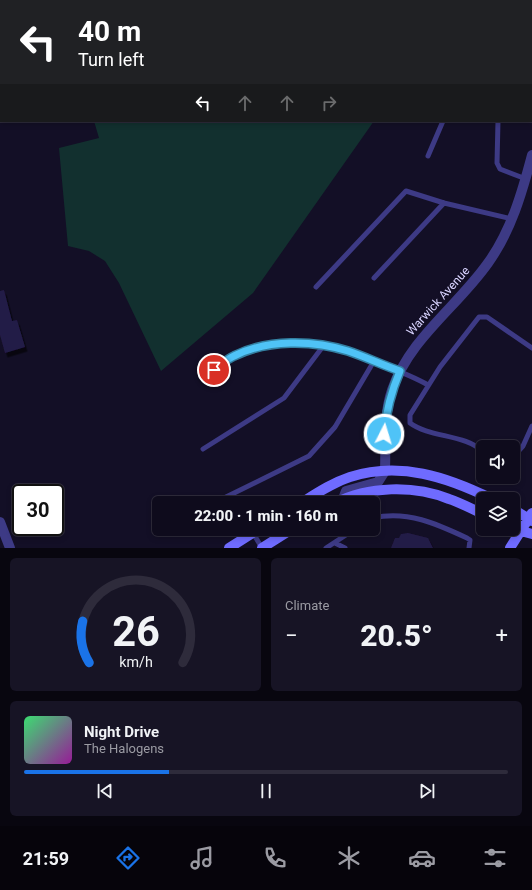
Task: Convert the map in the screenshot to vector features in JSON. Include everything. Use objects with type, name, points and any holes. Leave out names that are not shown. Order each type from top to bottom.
[{"type":"street","name":"Warwick Avenue","points":[[385,471],[386,415],[391,391],[400,371],[422,338],[456,302],[488,262],[512,219],[530,169],[532,155]]},
{"type":"street","points":[[312,496],[328,486],[349,477],[368,472],[385,471],[420,472],[434,475],[450,480],[477,492]]},
{"type":"street","points":[[342,496],[346,491],[378,482],[385,471]]},
{"type":"street","points":[[358,496],[376,491],[410,490],[449,498],[476,511]]},
{"type":"street","points":[[520,512],[531,517],[520,527]]},
{"type":"street","points":[[0,522],[10,548]]},
{"type":"street","points":[[520,531],[532,534]]},
{"type":"street","points":[[229,548],[248,536]]},
{"type":"street","points":[[262,548],[281,536]]},
{"type":"street","points":[[510,548],[515,536]]},
{"type":"lane","points":[[428,156],[443,122]]},
{"type":"lane","points":[[498,122],[497,163],[500,169],[526,179]]},
{"type":"lane","points":[[316,287],[406,191],[444,203],[512,219]]},
{"type":"lane","points":[[374,278],[444,203]]},
{"type":"lane","points":[[476,446],[417,428],[410,423],[410,415],[428,385],[479,318],[487,317],[532,348]]},
{"type":"lane","points":[[204,377],[234,356],[264,346],[285,343],[324,345],[349,351],[400,371],[428,385]]},
{"type":"lane","points":[[203,449],[284,398],[324,345]]},
{"type":"lane","points":[[228,496],[308,456],[335,427],[374,361]]},
{"type":"lane","points":[[520,450],[532,426]]},
{"type":"lane","points":[[380,517],[417,518],[434,523],[470,540],[469,548]]},
{"type":"lane","points":[[258,536],[262,548]]},
{"type":"lane","points":[[326,548],[345,536]]},
{"type":"lane","points":[[335,543],[345,548]]},
{"type":"green space","points":[[94,122],[373,122],[253,293],[161,371],[119,283],[105,261],[89,251],[68,246],[59,148],[99,138]]},
{"type":"building","points":[[4,290],[12,321],[17,320],[25,347],[5,353],[0,335],[0,291]]},
{"type":"building","points":[[408,533],[428,538],[433,548],[391,548],[395,538],[399,538],[401,534]]},
{"type":"route","points":[[214,370],[234,356],[264,346],[285,343],[324,345],[349,351],[400,371],[391,391],[384,434]]}]
